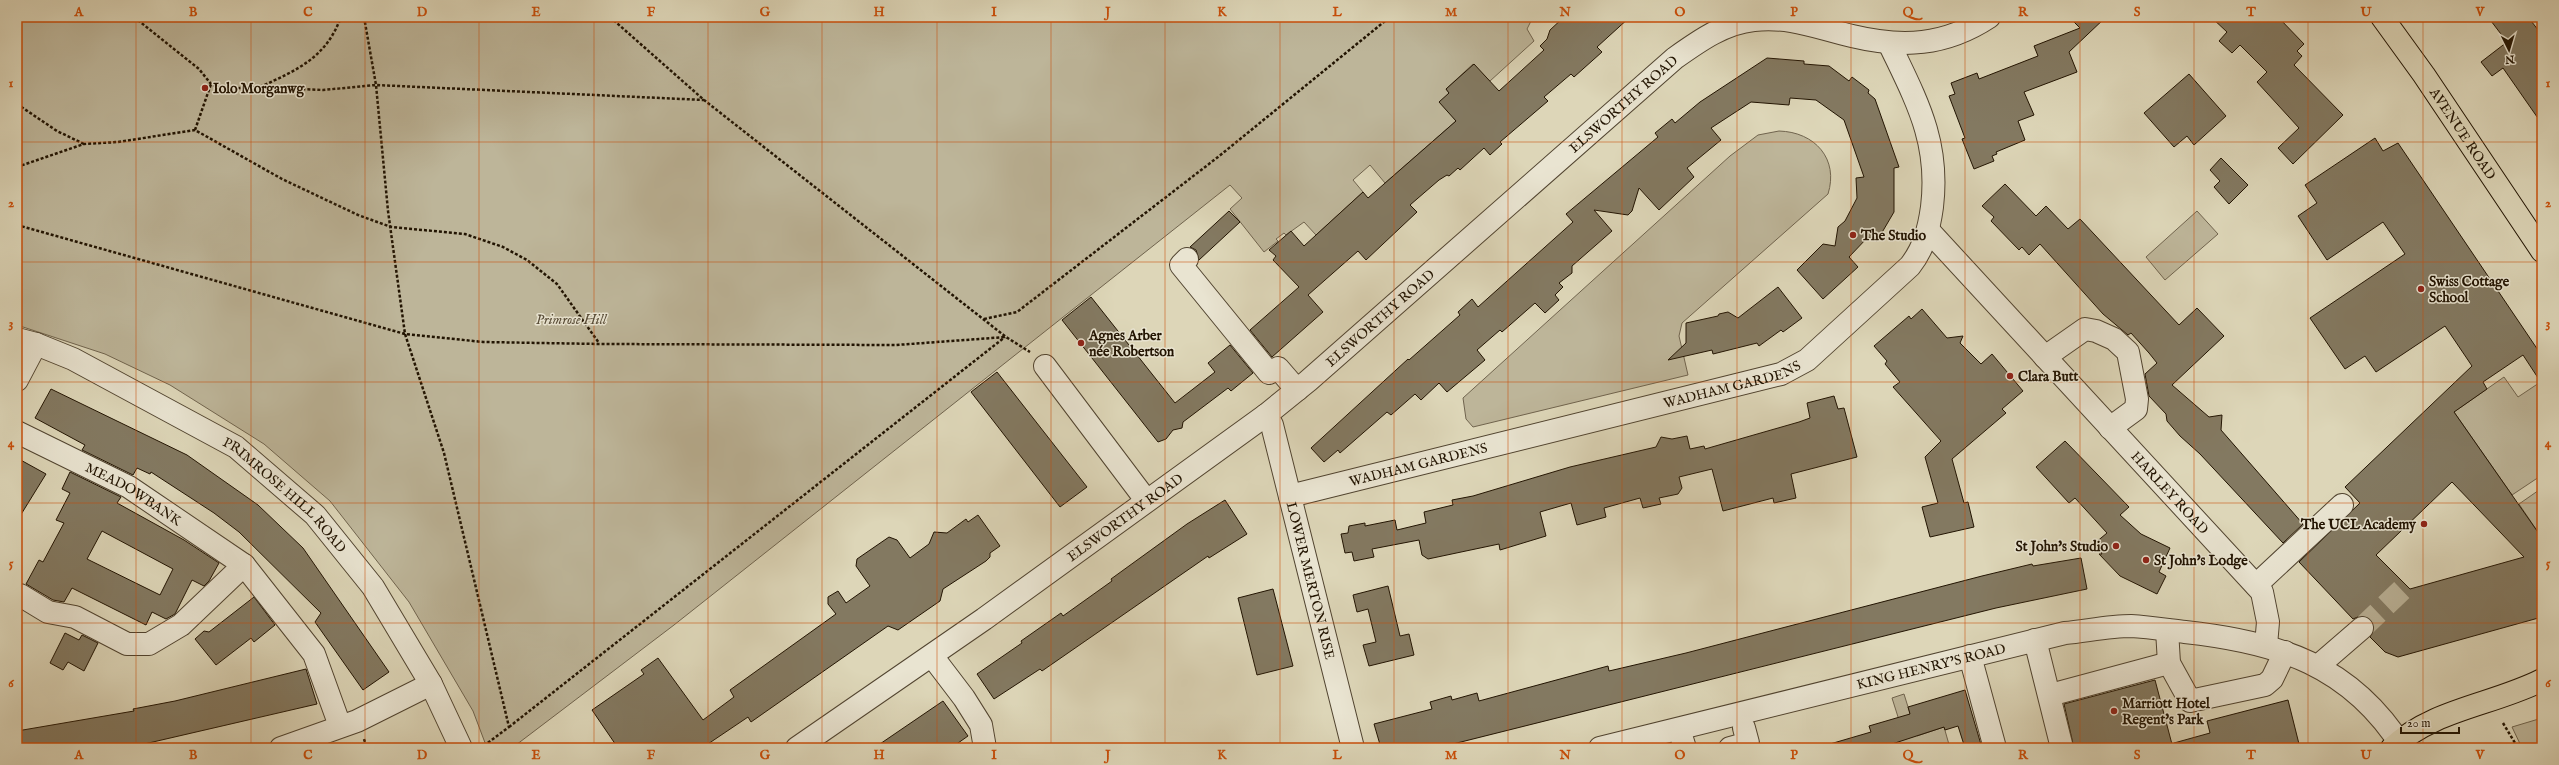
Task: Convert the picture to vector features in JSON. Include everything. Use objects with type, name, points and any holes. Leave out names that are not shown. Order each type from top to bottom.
[{"type":"main road","name":"AVENUE ROAD","points":[[2382,17],[2424,75],[2542,251]]},
{"type":"main road","points":[[2398,746],[2419,727],[2443,716],[2519,692],[2542,680]]},
{"type":"main road","points":[[2519,692],[2542,691]]},
{"type":"street","name":"ELSWORTHY ROAD","points":[[797,748],[932,656],[1146,500],[1266,415],[1297,390],[1675,58],[1709,26],[1753,20],[1817,21],[1852,36],[1889,43],[1933,42],[1949,37],[1989,17]]},
{"type":"street","name":"WADHAM GARDENS","points":[[1290,496],[1781,374],[1807,360],[1910,266],[1917,256],[1928,230],[1934,172],[1932,150],[1925,124],[1889,43]]},
{"type":"street","name":"HARLEY ROAD","points":[[1928,230],[2262,592],[2266,607],[2268,627],[2276,649]]},
{"type":"street","points":[[1187,259],[1181,265],[1269,373],[1278,368],[1297,390]]},
{"type":"street","points":[[2045,357],[2085,329],[2096,331],[2114,339],[2128,352],[2137,399],[2136,409],[2110,428]]},
{"type":"street","points":[[17,380],[26,341]]},
{"type":"street","name":"PRIMROSE HILL ROAD","points":[[26,341],[73,359],[236,447],[319,521],[373,587],[431,684],[461,748]]},
{"type":"street","points":[[1045,366],[1146,500]]},
{"type":"street","name":"LOWER MERTON RISE","points":[[1266,415],[1272,425],[1353,748]]},
{"type":"street","name":"MEADOWBANK","points":[[17,432],[129,487],[244,565],[314,654],[340,726]]},
{"type":"street","points":[[2256,585],[2342,505]]},
{"type":"street","points":[[20,595],[48,612],[75,617],[127,644],[149,644],[181,624],[244,565]]},
{"type":"street","name":"KING HENRY'S ROAD","points":[[1600,748],[1682,738],[1970,656],[2065,633],[2130,626],[2221,636],[2276,649]]},
{"type":"street","points":[[2318,666],[2362,628]]},
{"type":"street","points":[[2167,630],[2169,663],[2190,701],[2264,685],[2272,679],[2276,649],[2318,666],[2348,686],[2372,707],[2398,746]]},
{"type":"street","points":[[2035,640],[2050,695],[2062,748]]},
{"type":"street","points":[[932,656],[964,698],[981,725],[986,748]]},
{"type":"street","points":[[1970,656],[1995,748]]},
{"type":"street","points":[[2050,695],[2169,663]]},
{"type":"street","points":[[281,748],[357,721],[431,684]]},
{"type":"street","points":[[1730,748],[1748,743],[1744,728]]},
{"type":"path","points":[[134,17],[199,69],[211,84],[222,89],[259,87],[312,90],[376,85],[704,100]]},
{"type":"path","points":[[259,87],[293,71],[319,53],[328,44],[341,17]]},
{"type":"path","points":[[364,17],[376,85],[391,227],[405,334],[444,453],[509,726]]},
{"type":"path","points":[[610,17],[704,100],[1006,337],[1036,356],[1045,366]]},
{"type":"path","points":[[984,319],[1017,312],[1218,157],[1390,17]]},
{"type":"path","points":[[195,130],[211,84]]},
{"type":"path","points":[[17,104],[57,131],[84,144]]},
{"type":"path","points":[[17,167],[84,144],[118,142],[195,130],[282,179],[352,212],[391,227],[465,234],[503,247],[527,260],[557,284],[600,344]]},
{"type":"path","points":[[17,225],[405,334],[483,342],[600,344],[896,344],[1006,337]]},
{"type":"path","points":[[480,748],[1006,337]]},
{"type":"path","points":[[2503,723],[2518,748]]},
{"type":"path","points":[[360,748],[366,745]]},
{"type":"green space","name":"Primrose Hill","points":[[17,17],[1533,17],[1527,29],[1534,41],[1490,81],[1473,64],[1446,89],[1449,93],[1456,121],[1385,183],[1370,165],[1353,180],[1363,192],[1316,235],[1304,222],[1286,235],[1284,233],[1276,239],[1278,241],[1264,252],[1230,209],[1242,198],[1230,185],[674,625],[512,748],[487,748],[473,711],[409,602],[330,501],[264,444],[170,385],[105,354],[17,325]]},
{"type":"green space","points":[[1779,131],[1803,136],[1813,142],[1821,150],[1827,159],[1830,170],[1831,181],[1828,194],[1682,323],[1679,336],[1688,375],[1473,427],[1466,419],[1463,398],[1730,156],[1758,135]]},
{"type":"green space","points":[[2197,211],[2218,234],[2165,280],[2146,257]]},
{"type":"green space","points":[[2504,377],[2518,397],[2542,381],[2542,475],[2512,495],[2454,412]]},
{"type":"green space","points":[[2542,488],[2542,538],[2519,504]]},
{"type":"green space","points":[[1904,694],[1917,736],[1944,727],[1950,748],[1893,748],[1891,743],[1905,739],[1892,698]]},
{"type":"green space","points":[[2542,718],[2542,748],[2522,748],[2512,727]]},
{"type":"building","points":[[1564,17],[1630,17],[1597,47],[1602,52],[1574,77],[1571,74],[1544,97],[1548,101],[1500,142],[1502,144],[1490,155],[1484,148],[1460,170],[1458,168],[1449,176],[1447,175],[1439,180],[1410,205],[1417,212],[1366,260],[1358,251],[1308,295],[1323,312],[1272,357],[1250,330],[1299,287],[1273,260],[1276,256],[1269,250],[1291,231],[1304,246],[1363,192],[1368,198],[1456,121],[1439,102],[1449,93],[1446,89],[1474,64],[1499,91],[1544,50],[1540,46],[1547,39],[1550,30]]},
{"type":"building","points":[[2069,17],[2106,17],[2069,52],[2077,72],[2024,92],[2034,115],[2018,121],[2025,140],[1996,152],[1997,154],[1992,156],[1994,161],[1974,169],[1962,139],[1965,138],[1949,96],[1955,94],[1951,83],[1977,73],[1979,79],[2038,56],[2034,46],[2080,28]]},
{"type":"building","points":[[2211,17],[2278,17],[2304,44],[2297,51],[2302,56],[2294,65],[2343,115],[2293,164],[2278,148],[2299,128],[2257,82],[2267,72],[2240,45],[2232,53],[2219,41],[2227,32]]},
{"type":"building","points":[[2488,17],[2528,17],[2542,35],[2542,124],[2503,68],[2492,76],[2481,62],[2507,42]]},
{"type":"building","points":[[1767,58],[1804,61],[1804,64],[1829,66],[1849,81],[1852,77],[1869,90],[1868,93],[1875,99],[1899,167],[1894,168],[1894,212],[1877,241],[1868,237],[1849,257],[1858,267],[1823,299],[1797,270],[1823,244],[1835,246],[1838,227],[1845,221],[1857,198],[1856,178],[1864,177],[1844,120],[1816,100],[1790,98],[1789,105],[1751,102],[1711,128],[1721,140],[1687,168],[1694,177],[1659,210],[1639,188],[1632,211],[1628,215],[1594,210],[1612,231],[1572,266],[1572,273],[1559,283],[1563,287],[1555,295],[1559,300],[1545,313],[1535,303],[1502,332],[1500,330],[1477,350],[1485,360],[1447,392],[1439,383],[1421,400],[1415,394],[1391,415],[1387,412],[1340,453],[1338,450],[1324,462],[1311,448],[1408,359],[1409,360],[1460,315],[1458,312],[1472,299],[1478,307],[1573,222],[1566,214],[1658,137],[1655,133],[1672,119],[1675,123],[1700,102]]},
{"type":"building","points":[[2189,74],[2226,116],[2194,145],[2187,136],[2174,147],[2144,113]]},
{"type":"building","points":[[2375,138],[2383,151],[2398,143],[2542,356],[2542,384],[2523,355],[2483,382],[2487,389],[2454,412],[2542,538],[2542,617],[2398,657],[2385,652],[2370,637],[2374,626],[2371,620],[2360,616],[2353,619],[2299,562],[2360,503],[2345,487],[2472,366],[2445,326],[2376,372],[2365,356],[2345,369],[2310,318],[2405,254],[2383,222],[2327,260],[2298,216],[2317,203],[2305,185]],"holes":[[[2452,482],[2524,557],[2410,589],[2376,555]]]},
{"type":"building","points":[[2221,158],[2248,185],[2229,204],[2214,187],[2220,181],[2210,170]]},
{"type":"building","points":[[2005,184],[2036,216],[2046,206],[2068,229],[2080,219],[2179,325],[2197,308],[2224,336],[2172,385],[2209,417],[2222,415],[2221,430],[2303,524],[2283,543],[2167,421],[2166,414],[2149,396],[2145,374],[2157,363],[2131,333],[2128,335],[2103,314],[2040,244],[2029,255],[2022,247],[2019,250],[1991,221],[1994,217],[1982,206]]},
{"type":"building","points":[[1229,211],[1240,222],[1199,260],[1196,250],[1190,247]]},
{"type":"building","points":[[1778,287],[1802,318],[1783,332],[1781,330],[1759,346],[1757,343],[1713,354],[1712,350],[1668,360],[1686,343],[1686,323],[1718,316],[1719,314],[1728,312],[1738,318]]},
{"type":"building","points":[[1091,297],[1175,403],[1215,372],[1208,363],[1230,345],[1253,373],[1231,391],[1228,388],[1183,422],[1182,428],[1173,430],[1166,439],[1158,442],[1062,320]]},
{"type":"building","points":[[1922,309],[1947,338],[1963,336],[1960,343],[1981,364],[1992,354],[2023,391],[2002,409],[2006,413],[1952,459],[1964,503],[1968,502],[1974,527],[1930,537],[1922,507],[1938,503],[1925,457],[1941,441],[1893,387],[1900,382],[1885,364],[1887,361],[1874,346],[1909,316],[1911,319]]},
{"type":"building","points":[[997,372],[1087,487],[1060,507],[971,392]]},
{"type":"building","points":[[51,389],[187,455],[258,505],[303,548],[389,672],[363,690],[315,622],[321,613],[239,532],[214,513],[151,472],[150,474],[137,468],[133,475],[82,450],[85,445],[35,418]]},
{"type":"building","points":[[1834,396],[1838,409],[1844,408],[1857,457],[1791,474],[1796,498],[1774,503],[1773,498],[1723,511],[1712,469],[1679,477],[1682,488],[1678,494],[1659,498],[1661,504],[1643,508],[1640,498],[1604,508],[1606,517],[1577,525],[1571,503],[1540,512],[1546,536],[1500,550],[1499,544],[1428,559],[1422,555],[1419,540],[1372,549],[1374,557],[1354,561],[1352,552],[1345,553],[1341,534],[1348,533],[1349,526],[1365,523],[1365,526],[1395,520],[1397,530],[1426,523],[1424,512],[1453,505],[1452,500],[1473,496],[1570,467],[1656,447],[1661,437],[1672,439],[1687,436],[1690,449],[1704,446],[1705,449],[1810,418],[1807,403]]},
{"type":"building","points":[[2065,441],[2129,507],[2120,515],[2141,534],[2170,548],[2159,572],[2166,576],[2157,594],[2120,576],[2099,554],[2102,554],[2095,543],[2107,533],[2075,498],[2069,503],[2036,467]]},
{"type":"building","points":[[17,458],[46,474],[17,521]]},
{"type":"building","points":[[70,472],[121,497],[117,503],[184,540],[219,563],[209,581],[204,586],[192,580],[175,614],[166,619],[152,612],[146,625],[72,588],[64,602],[53,600],[26,584],[39,560],[43,562],[64,523],[56,520],[70,493],[62,489]],"holes":[[[102,531],[173,569],[160,595],[87,559]]]},
{"type":"building","points":[[1225,500],[1247,534],[1209,558],[1208,556],[1042,671],[1040,669],[994,699],[977,674],[1022,643],[1021,641],[1061,613],[1063,616],[1112,581],[1111,579],[1187,524]]},
{"type":"building","points":[[978,515],[1000,546],[990,553],[990,557],[986,561],[943,589],[940,601],[898,630],[888,626],[751,722],[748,717],[702,748],[618,748],[592,710],[644,674],[641,670],[658,658],[703,720],[734,697],[730,690],[836,614],[828,604],[828,597],[838,591],[846,603],[870,586],[856,566],[857,559],[889,537],[897,540],[910,558],[929,544],[934,532],[947,533],[966,519],[968,522]]},
{"type":"building","points":[[2081,558],[2087,589],[1996,608],[1437,748],[1381,748],[1374,724],[1432,709],[1430,702],[1451,696],[1452,700],[1477,693],[1479,701],[1608,666],[1609,671],[1686,653],[2032,564],[2033,566]]},
{"type":"building","points":[[1388,586],[1400,636],[1409,634],[1414,655],[1369,666],[1363,645],[1376,642],[1368,609],[1357,612],[1353,595]]},
{"type":"building","points":[[1273,589],[1293,666],[1257,675],[1238,598]]},
{"type":"building","points":[[254,597],[275,625],[254,642],[251,638],[216,665],[195,639],[204,631],[209,632]]},
{"type":"building","points":[[65,633],[79,640],[82,635],[98,643],[84,671],[68,662],[63,670],[50,663]]},
{"type":"building","points":[[306,669],[317,704],[127,748],[17,748],[17,731],[134,711],[133,709],[175,701]]},
{"type":"building","points":[[2155,680],[2173,748],[2074,748],[2064,704]]},
{"type":"building","points":[[1965,690],[1982,748],[1965,748],[1958,726],[1945,730],[1944,727],[1892,744],[1893,748],[1830,748],[1830,744],[1871,732],[1869,726],[1910,714],[1908,707]]},
{"type":"building","points":[[2288,700],[2300,748],[2175,748],[2174,743],[2210,733],[2207,721]]},
{"type":"building","points":[[943,701],[968,736],[951,748],[874,748]]},
{"type":"tunnel","points":[[2362,628],[2407,585]]},
{"type":"place","name":"Iolo Morganwg","points":[[205,88]]},
{"type":"place","name":"The Studio","points":[[1853,235]]},
{"type":"place","name":"Swiss Cottage School","points":[[2421,289]]},
{"type":"place","name":"Agnes Arber née Robertson","points":[[1081,343]]},
{"type":"place","name":"Clara Butt","points":[[2010,376]]},
{"type":"place","name":"The UCL Academy","points":[[2424,524]]},
{"type":"place","name":"St John's Studio","points":[[2116,546]]},
{"type":"place","name":"St John's Lodge","points":[[2146,560]]},
{"type":"place","name":"Marriott Hotel Regent's Park","points":[[2114,711]]}]
